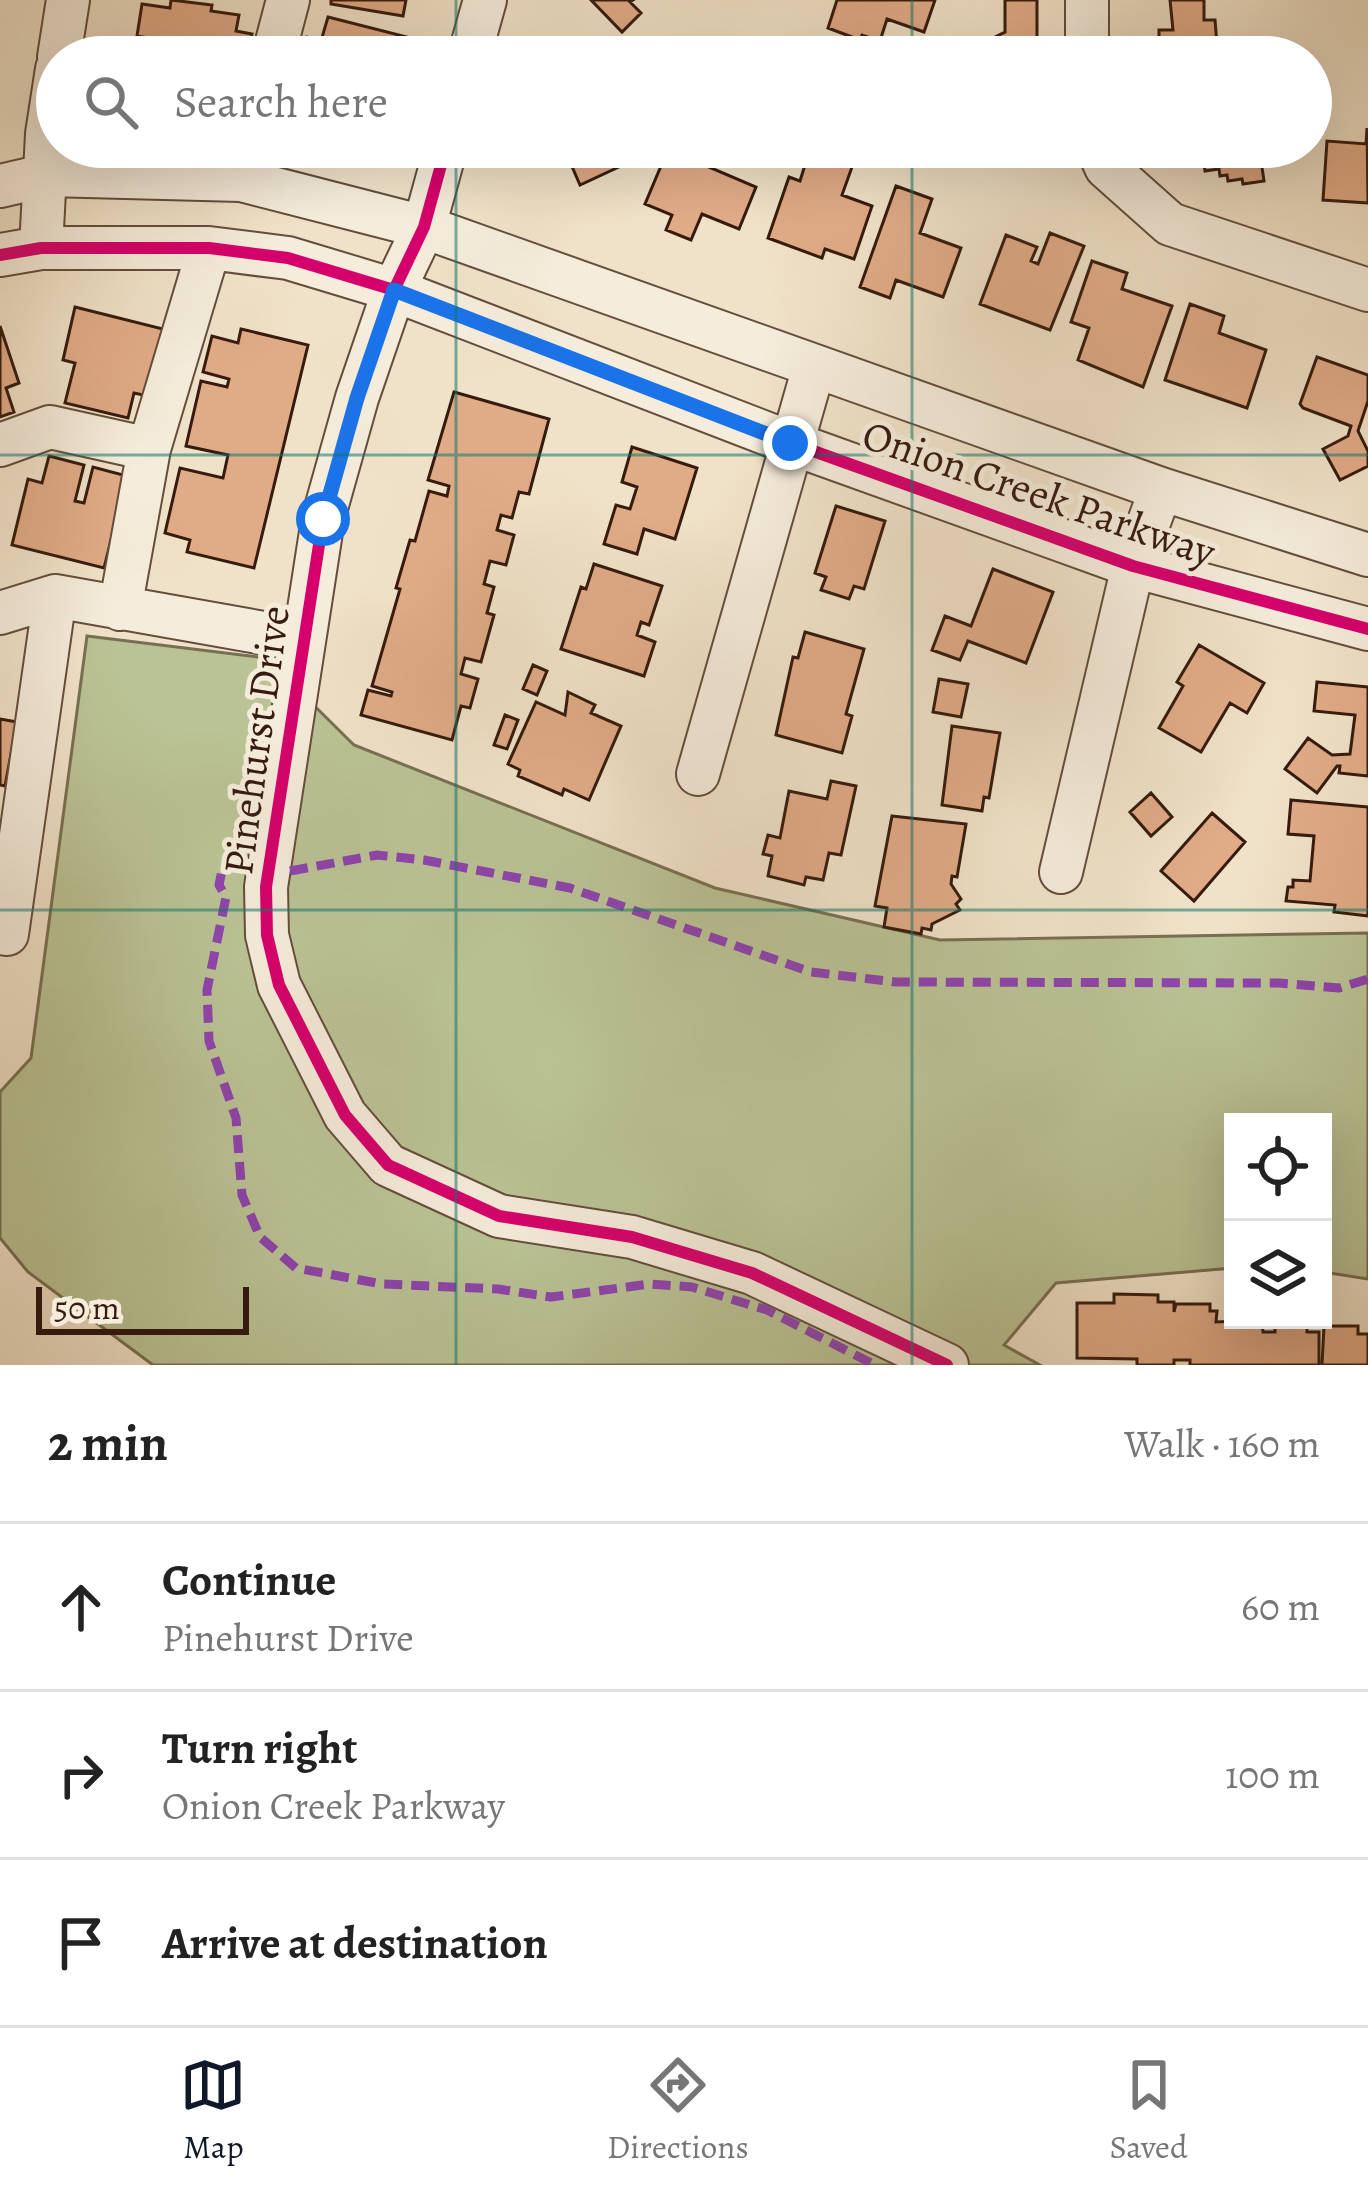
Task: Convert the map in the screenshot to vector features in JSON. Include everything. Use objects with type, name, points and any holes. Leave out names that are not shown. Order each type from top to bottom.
[{"type":"street","points":[[62,36],[68,0]]},
{"type":"street","points":[[279,36],[288,0]]},
{"type":"street","points":[[476,36],[485,0]]},
{"type":"street","points":[[1087,0],[1087,36]]},
{"type":"street","points":[[21,252],[48,168]]},
{"type":"street","name":"Pinehurst Drive","points":[[440,168],[424,227],[394,290],[357,398],[323,519],[266,886],[267,935],[279,985],[345,1114],[388,1166],[499,1216],[632,1237],[752,1273],[947,1365]]},
{"type":"street","points":[[1107,168],[1170,224],[1368,290]]},
{"type":"street","name":"Onion Creek Parkway","points":[[0,185],[48,175],[241,180],[424,227],[1160,489],[1368,555]]},
{"type":"street","points":[[120,609],[149,449],[208,248]]},
{"type":"street","name":"Onion Creek Parkway","points":[[21,252],[208,248],[288,258],[394,290],[790,443],[1133,566],[1368,629]]},
{"type":"street","points":[[698,774],[814,367]]},
{"type":"street","points":[[0,445],[50,427],[149,449]]},
{"type":"street","points":[[1061,872],[1133,566],[1160,489]]},
{"type":"street","points":[[0,613],[56,596],[303,640]]},
{"type":"street","points":[[0,933],[7,934],[56,596]]},
{"type":"green space","points":[[87,636],[266,658],[354,745],[715,888],[940,940],[1368,933],[1368,1279],[1332,1273],[1332,1113],[1224,1113],[1224,1269],[1056,1283],[1004,1345],[1040,1365],[153,1365],[28,1272],[0,1238],[0,1092],[31,1058]]},
{"type":"building","points":[[171,0],[212,5],[211,11],[239,15],[236,31],[252,36],[137,36],[142,4],[170,8]]},
{"type":"building","points":[[331,0],[406,0],[403,16],[331,4]]},
{"type":"building","points":[[591,0],[633,0],[630,2],[641,13],[622,32]]},
{"type":"building","points":[[837,0],[935,0],[924,32],[887,19],[882,36],[849,36],[828,28]]},
{"type":"building","points":[[1005,0],[1037,0],[1037,36],[997,36],[1005,32]]},
{"type":"building","points":[[1170,0],[1204,0],[1204,20],[1215,20],[1216,36],[1159,36],[1159,30],[1173,30]]},
{"type":"building","points":[[328,17],[403,36],[322,36]]},
{"type":"building","points":[[1367,128],[1368,203],[1323,200],[1325,168],[1332,168],[1332,141],[1366,144]]},
{"type":"building","points":[[573,168],[617,168],[580,185]]},
{"type":"building","points":[[660,168],[711,168],[756,187],[739,229],[702,214],[691,240],[666,230],[672,215],[645,204]]},
{"type":"building","points":[[804,168],[852,168],[842,195],[872,206],[854,259],[825,249],[822,258],[768,238],[789,177],[800,181]]},
{"type":"building","points":[[1205,168],[1262,168],[1264,181],[1243,184],[1242,179],[1228,181],[1227,175],[1220,176],[1219,169]]},
{"type":"building","points":[[896,186],[932,199],[920,233],[961,248],[943,297],[896,280],[890,298],[860,287]]},
{"type":"building","points":[[1050,233],[1084,246],[1050,330],[980,304],[1006,235],[1037,247],[1031,261],[1038,264]]},
{"type":"building","points":[[1092,261],[1127,273],[1122,289],[1172,306],[1143,387],[1078,360],[1089,328],[1071,322]]},
{"type":"building","points":[[1190,304],[1224,316],[1219,333],[1266,350],[1247,408],[1165,380]]},
{"type":"building","points":[[75,307],[163,329],[148,396],[134,393],[128,418],[65,403],[75,363],[63,360]]},
{"type":"building","points":[[0,326],[19,383],[6,388],[14,412],[0,417]]},
{"type":"building","points":[[241,329],[308,345],[254,568],[187,552],[190,540],[165,533],[180,468],[223,478],[228,455],[186,446],[201,381],[227,387],[229,379],[203,372],[212,336],[238,343]]},
{"type":"building","points":[[1317,357],[1368,375],[1368,401],[1358,431],[1368,451],[1368,466],[1340,480],[1323,449],[1348,436],[1351,426],[1300,404]]},
{"type":"building","points":[[454,392],[549,419],[529,494],[519,492],[512,518],[501,515],[497,530],[514,535],[506,565],[490,561],[484,584],[494,587],[487,613],[494,615],[481,662],[465,658],[461,674],[478,679],[470,708],[461,706],[452,740],[361,715],[368,690],[391,696],[392,692],[372,686],[410,540],[415,541],[429,491],[447,496],[449,486],[428,480]]},
{"type":"building","points":[[632,447],[697,468],[675,539],[644,529],[637,554],[604,544],[616,505],[630,509],[637,487],[622,482]]},
{"type":"building","points":[[49,456],[84,465],[75,501],[84,503],[93,467],[127,476],[104,568],[12,545],[28,479],[42,483]]},
{"type":"building","points":[[836,506],[885,521],[864,589],[854,586],[849,599],[821,590],[826,577],[815,573]]},
{"type":"building","points":[[594,564],[662,586],[649,625],[641,622],[637,635],[655,642],[644,676],[561,649],[581,587],[586,589]]},
{"type":"building","points":[[993,569],[1053,592],[1026,663],[968,641],[960,660],[932,650],[945,616],[971,626]]},
{"type":"building","points":[[805,632],[864,649],[846,714],[852,716],[842,753],[776,735],[793,657],[798,658]]},
{"type":"building","points":[[1199,645],[1264,683],[1247,713],[1230,703],[1201,752],[1159,728],[1183,686],[1177,682]]},
{"type":"building","points":[[533,665],[547,671],[537,695],[523,689]]},
{"type":"building","points":[[939,679],[968,684],[961,717],[933,712]]},
{"type":"building","points":[[1317,682],[1368,687],[1368,776],[1339,773],[1337,766],[1317,793],[1285,769],[1308,738],[1332,755],[1350,754],[1355,715],[1314,711]]},
{"type":"building","points":[[568,692],[595,705],[591,713],[621,726],[589,800],[564,789],[562,795],[518,776],[520,770],[508,764],[536,702],[565,715]]},
{"type":"building","points":[[505,715],[518,720],[507,749],[494,745]]},
{"type":"building","points":[[0,719],[17,722],[5,786],[0,785]]},
{"type":"building","points":[[952,726],[1000,733],[989,798],[984,797],[982,811],[942,805]]},
{"type":"building","points":[[831,781],[856,786],[841,855],[829,853],[823,880],[806,877],[804,885],[768,876],[772,856],[763,854],[768,835],[780,838],[789,791],[827,799]]},
{"type":"building","points":[[1151,793],[1172,817],[1151,836],[1130,812]]},
{"type":"building","points":[[1291,800],[1368,807],[1368,916],[1334,912],[1335,905],[1286,901],[1293,880],[1310,881],[1314,836],[1288,834]]},
{"type":"building","points":[[1212,813],[1245,842],[1194,901],[1161,871]]},
{"type":"building","points":[[892,816],[966,824],[957,877],[952,876],[951,884],[961,899],[956,904],[960,910],[932,924],[931,930],[922,928],[921,934],[884,927],[887,908],[875,906]]},
{"type":"building","points":[[1114,1294],[1158,1295],[1158,1302],[1174,1302],[1174,1312],[1176,1304],[1210,1304],[1224,1329],[1319,1332],[1319,1365],[1190,1365],[1190,1360],[1174,1360],[1174,1365],[1137,1365],[1137,1359],[1077,1358],[1077,1303],[1114,1303]]},
{"type":"building","points":[[1358,1326],[1358,1334],[1368,1334],[1368,1365],[1322,1365],[1324,1329]]},
{"type":"marked path","points":[[290,871],[377,855],[424,860],[570,888],[811,972],[896,982],[1279,983],[1339,988],[1368,979]]},
{"type":"marked path","points":[[241,864],[223,865],[219,885],[226,897],[207,990],[209,1041],[236,1118],[242,1195],[260,1237],[296,1268],[382,1284],[498,1289],[551,1297],[650,1284],[692,1287],[767,1310],[875,1365]]},
{"type":"cycle path","points":[[440,168],[424,227],[394,290],[357,398],[323,519],[266,887],[267,935],[279,985],[345,1115],[388,1165],[499,1216],[632,1237],[752,1273],[947,1365]]},
{"type":"cycle path","points":[[0,255],[41,248],[209,248],[288,258],[394,290],[791,443],[1133,566],[1368,629]]},
{"type":"route","points":[[323,519],[394,290],[790,443]]}]
